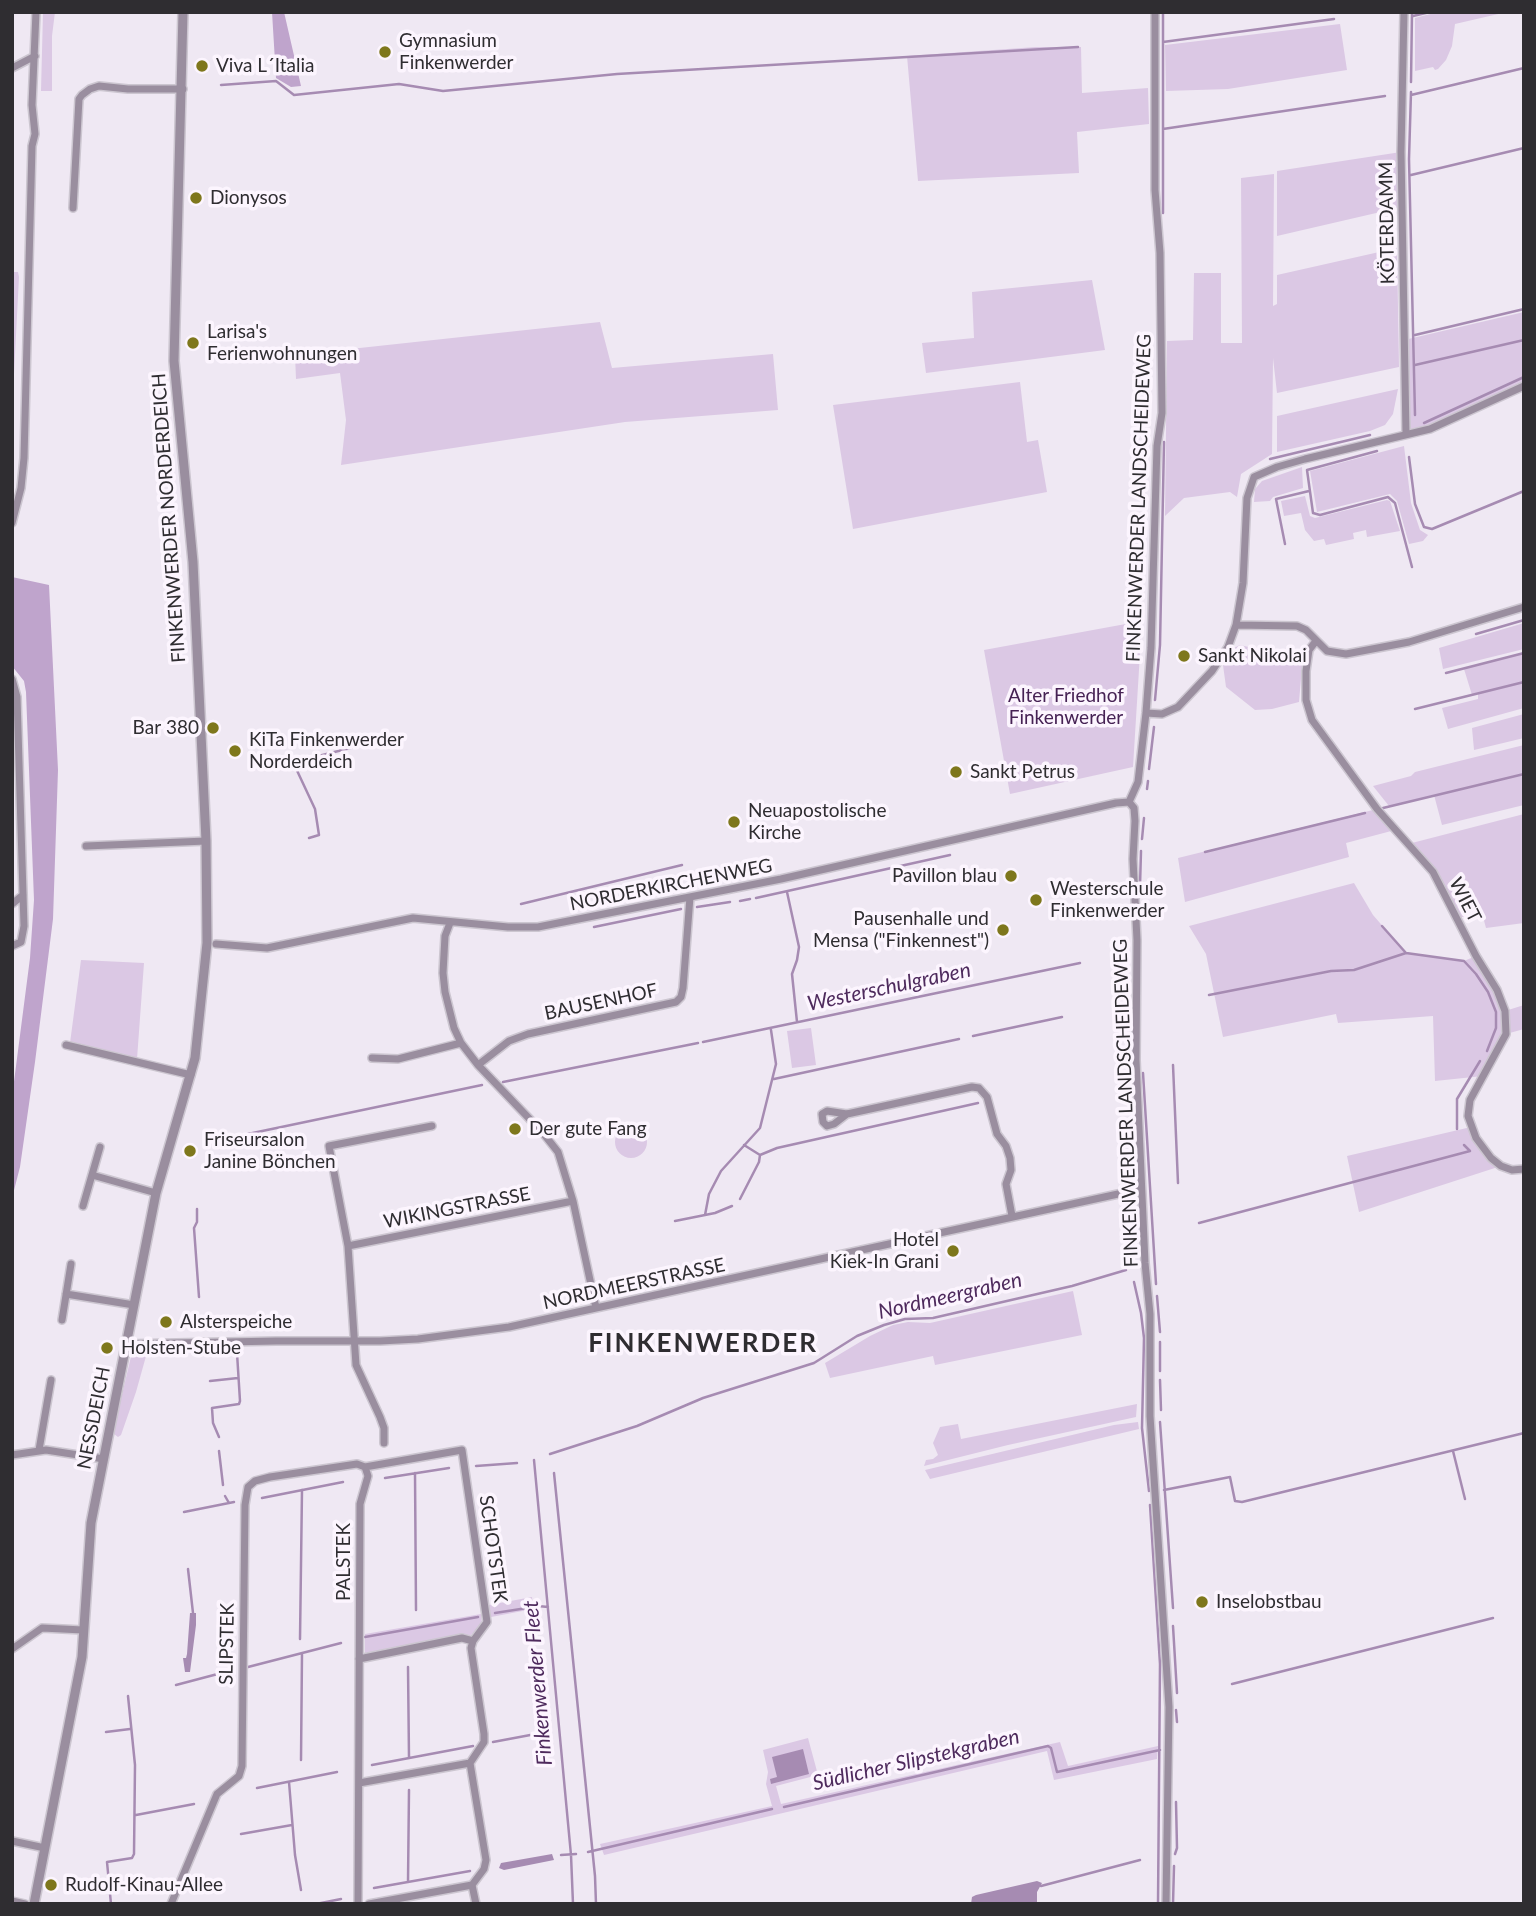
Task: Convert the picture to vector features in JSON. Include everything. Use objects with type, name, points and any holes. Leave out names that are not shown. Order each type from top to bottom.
[{"type":"street","points":[[12,523],[21,488],[24,458],[32,145],[35,134],[32,107],[36,12]]},
{"type":"street","name":"FINKENWERDER NORDERDEICH","points":[[183,12],[174,361],[193,562],[211,943]]},
{"type":"street","name":"FINKENWERDER LANDSCHEIDEWEG","points":[[1155,12],[1155,190],[1160,253],[1162,413],[1157,446],[1151,648],[1146,713],[1138,782],[1129,802],[1135,821],[1133,859],[1137,940],[1136,1060],[1141,1189],[1150,1314],[1150,1416],[1169,1707],[1166,1904]]},
{"type":"street","name":"KÖTERDAMM","points":[[1404,12],[1401,152],[1406,434]]},
{"type":"street","points":[[12,68],[35,56]]},
{"type":"street","points":[[73,208],[79,99],[82,95],[90,89],[104,86],[183,89]]},
{"type":"street","points":[[1146,713],[1162,714],[1178,707],[1212,671],[1228,647],[1236,625],[1246,565],[1247,498],[1254,477],[1295,462],[1430,429],[1524,386]]},
{"type":"street","points":[[1236,625],[1297,626],[1306,630],[1331,653],[1361,653],[1409,642],[1524,607]]},
{"type":"street","name":"WIET","points":[[1316,641],[1309,650],[1306,671],[1306,700],[1311,720],[1377,809],[1433,873],[1476,956],[1497,990],[1505,1011],[1506,1034],[1470,1100],[1468,1116],[1476,1138],[1491,1158],[1501,1166],[1513,1170],[1524,1169]]},
{"type":"street","points":[[12,679],[17,697],[24,934],[19,944],[12,946]]},
{"type":"street","name":"NORDERKIRCHENWEG","points":[[211,943],[267,948],[413,918],[450,923],[538,927],[690,897],[1129,802]]},
{"type":"street","points":[[86,846],[206,841]]},
{"type":"street","points":[[12,904],[23,895]]},
{"type":"street","name":"BAUSENHOF","points":[[478,1065],[509,1041],[528,1034],[676,1002],[681,997],[683,988],[690,897]]},
{"type":"street","points":[[450,923],[445,936],[443,974],[448,1009],[461,1043],[558,1152],[573,1201],[596,1308]]},
{"type":"street","name":"NESSDEICH","points":[[34,1904],[76,1692],[89,1544],[104,1459],[156,1193],[191,1075],[211,943]]},
{"type":"street","points":[[372,1058],[398,1059],[461,1043]]},
{"type":"street","points":[[66,1045],[191,1075]]},
{"type":"street","points":[[847,1114],[972,1087],[979,1088],[987,1097],[997,1134],[1006,1146],[1010,1158],[1011,1170],[1006,1184],[1012,1216]]},
{"type":"street","points":[[384,1443],[384,1428],[356,1365],[348,1246],[329,1146],[432,1126]]},
{"type":"street","points":[[83,1206],[100,1147]]},
{"type":"street","points":[[92,1175],[156,1193]]},
{"type":"street","name":"NORDMEERSTRASSE","points":[[126,1345],[418,1339],[509,1327],[1141,1189]]},
{"type":"street","name":"WIKINGSTRASSE","points":[[348,1246],[573,1201]]},
{"type":"street","points":[[62,1320],[71,1265]]},
{"type":"street","points":[[66,1294],[134,1305]]},
{"type":"street","points":[[39,1450],[51,1380]]},
{"type":"street","points":[[12,1454],[61,1450],[104,1459]]},
{"type":"street","name":"SCHOTSTEK","points":[[365,1467],[462,1450],[487,1622],[471,1648],[484,1742],[470,1763]]},
{"type":"street","name":"SLIPSTEK","points":[[171,1904],[217,1794],[239,1776],[243,1766],[246,1491],[259,1479],[357,1464],[365,1467]]},
{"type":"street","name":"PALSTEK","points":[[358,1904],[360,1504],[368,1476],[365,1467]]},
{"type":"street","points":[[12,1649],[42,1628],[83,1630]]},
{"type":"street","points":[[359,1659],[463,1638],[473,1641]]},
{"type":"street","points":[[359,1783],[470,1763],[485,1860],[484,1869],[472,1885],[369,1904]]},
{"type":"street","points":[[12,1841],[45,1848]]},
{"type":"street","points":[[472,1885],[476,1904]]},
{"type":"street","points":[[12,1901],[24,1904]]},
{"type":"green space","points":[[43,12],[55,12],[52,91],[41,91]]},
{"type":"green space","points":[[1438,12],[1507,12],[1455,24],[1452,46],[1446,60],[1438,69],[1433,67],[1415,71],[1415,18]]},
{"type":"green space","points":[[1340,24],[1347,70],[1228,89],[1166,91],[1165,45]]},
{"type":"green space","points":[[1036,47],[1081,47],[1082,93],[1148,88],[1149,124],[1077,132],[1079,173],[918,181],[907,56]]},
{"type":"green space","points":[[1401,152],[1402,207],[1277,236],[1277,171]]},
{"type":"green space","points":[[1274,174],[1273,306],[1277,304],[1277,275],[1397,248],[1399,367],[1277,393],[1273,358],[1272,454],[1241,474],[1237,497],[1230,492],[1184,498],[1165,516],[1167,341],[1193,340],[1194,273],[1221,273],[1221,343],[1242,343],[1241,178]]},
{"type":"green space","points":[[12,272],[18,272],[19,277],[12,413]]},
{"type":"green space","points":[[1092,280],[1105,350],[926,373],[922,343],[974,338],[972,292]]},
{"type":"green space","points":[[1524,312],[1524,386],[1430,429],[1406,434],[1404,340]]},
{"type":"green space","points":[[600,322],[612,368],[773,354],[778,410],[625,422],[341,465],[346,420],[340,373],[296,379],[295,355]]},
{"type":"green space","points":[[1020,382],[1027,442],[1038,440],[1047,492],[853,529],[833,405]]},
{"type":"green space","points":[[1398,389],[1393,414],[1385,425],[1370,431],[1277,452],[1277,416]]},
{"type":"green space","points":[[1404,446],[1411,503],[1420,530],[1428,535],[1423,541],[1409,544],[1397,501],[1390,494],[1317,512],[1310,471]]},
{"type":"green space","points":[[1302,467],[1303,488],[1273,497],[1270,501],[1254,502],[1255,489],[1262,481]]},
{"type":"green space","points":[[1305,496],[1310,516],[1315,518],[1390,501],[1400,531],[1367,537],[1366,530],[1353,533],[1354,539],[1326,545],[1324,539],[1314,541],[1305,530],[1301,513],[1284,516],[1281,501]]},
{"type":"green space","name":"Alter Friedhof Finkenwerder","points":[[1142,621],[1133,767],[1010,794],[984,650]]},
{"type":"green space","points":[[1524,623],[1524,649],[1443,669],[1439,648]]},
{"type":"green space","points":[[1240,645],[1291,657],[1303,655],[1299,702],[1255,710],[1226,687],[1223,665],[1230,650]]},
{"type":"green space","points":[[1524,653],[1524,708],[1448,729],[1442,708],[1478,699],[1478,693],[1472,695],[1464,669]]},
{"type":"green space","points":[[1524,714],[1524,738],[1474,750],[1472,728]]},
{"type":"green space","points":[[1524,745],[1524,773],[1521,774],[1524,774],[1524,805],[1442,825],[1434,795],[1389,806],[1373,786],[1411,776],[1415,772]]},
{"type":"green space","points":[[1377,809],[1395,830],[1346,843],[1349,857],[1185,902],[1178,858]]},
{"type":"green space","points":[[1524,814],[1524,923],[1486,928],[1482,913],[1457,918],[1433,873],[1408,844]]},
{"type":"green space","points":[[1354,883],[1373,915],[1406,953],[1464,961],[1476,956],[1505,1011],[1524,1005],[1524,1029],[1506,1034],[1483,1076],[1435,1081],[1433,1016],[1338,1023],[1336,1014],[1223,1037],[1206,954],[1189,926]]},
{"type":"green space","points":[[81,960],[144,963],[137,1059],[70,1043]]},
{"type":"green space","points":[[811,1028],[816,1065],[792,1068],[787,1031]]},
{"type":"green space","points":[[631,1126],[642,1131],[647,1142],[642,1153],[631,1158],[620,1153],[615,1142],[620,1131]]},
{"type":"green space","points":[[1471,1127],[1501,1166],[1359,1212],[1347,1156]]},
{"type":"green space","points":[[1073,1291],[1082,1335],[935,1365],[933,1356],[830,1378],[825,1363],[893,1325],[908,1322],[930,1323]]},
{"type":"green space","points":[[133,1348],[148,1349],[136,1392],[118,1437],[114,1434],[117,1416]]},
{"type":"green space","points":[[1137,1404],[1136,1417],[924,1466],[926,1460],[938,1455],[933,1443],[940,1427],[958,1424],[961,1439]]},
{"type":"green space","points":[[1138,1422],[1139,1429],[930,1479],[925,1470],[1114,1425]]},
{"type":"green space","points":[[532,1597],[533,1609],[491,1617],[489,1605]]},
{"type":"green space","points":[[481,1614],[482,1625],[471,1635],[365,1653],[365,1634]]},
{"type":"green space","points":[[808,1738],[818,1775],[776,1786],[781,1804],[1060,1742],[1068,1766],[1158,1746],[1157,1759],[1054,1780],[1047,1751],[604,1855],[600,1844],[772,1806],[766,1784],[768,1772],[763,1750]]},
{"type":"shaded area","points":[[272,12],[284,12],[301,86],[291,87],[276,78]]},
{"type":"shaded area","points":[[12,577],[49,585],[58,770],[53,919],[20,1167],[12,1198],[12,1097],[30,958],[34,900],[26,692],[24,681],[12,666]]},
{"type":"shaded area","points":[[190,1613],[196,1613],[196,1625],[190,1672],[185,1672],[183,1658],[186,1658],[187,1654]]},
{"type":"shaded area","points":[[803,1749],[809,1774],[771,1784],[770,1779],[777,1777],[772,1757]]},
{"type":"shaded area","points":[[552,1854],[554,1860],[504,1870],[499,1868],[501,1863]]},
{"type":"shaded area","points":[[1037,1881],[1042,1883],[1037,1892],[1037,1904],[971,1904],[972,1897],[976,1895]]},
{"type":"waterway","points":[[1163,12],[1163,213]]},
{"type":"waterway","points":[[1411,82],[1412,12]]},
{"type":"waterway","points":[[1413,16],[1430,12]]},
{"type":"waterway","points":[[1163,42],[1334,19]]},
{"type":"waterway","points":[[221,85],[276,81],[294,95],[399,84],[443,91],[617,74],[1078,47]]},
{"type":"waterway","points":[[1411,95],[1524,68]]},
{"type":"waterway","points":[[1411,92],[1409,159],[1415,415]]},
{"type":"waterway","points":[[1163,129],[1385,96]]},
{"type":"waterway","points":[[1411,175],[1524,148]]},
{"type":"waterway","points":[[1415,335],[1524,309]]},
{"type":"waterway","points":[[1415,365],[1524,340]]},
{"type":"waterway","points":[[1424,423],[1524,377]]},
{"type":"waterway","points":[[1270,459],[1370,435]]},
{"type":"waterway","points":[[1155,700],[1160,645],[1164,442]]},
{"type":"waterway","points":[[1377,451],[1307,470],[1313,513],[1320,515],[1388,497],[1395,503],[1412,567]]},
{"type":"waterway","points":[[1409,457],[1415,504],[1424,527],[1432,529],[1524,491]]},
{"type":"waterway","points":[[1285,544],[1276,499],[1309,491]]},
{"type":"waterway","points":[[1476,634],[1524,620]]},
{"type":"waterway","points":[[1446,673],[1524,653]]},
{"type":"waterway","points":[[1415,709],[1524,682]]},
{"type":"waterway","points":[[1149,769],[1154,727]]},
{"type":"waterway","points":[[279,766],[382,740]]},
{"type":"waterway","points":[[293,762],[315,809],[319,835],[309,838]]},
{"type":"waterway","points":[[1383,808],[1524,774]]},
{"type":"waterway","points":[[1147,789],[1148,781]]},
{"type":"waterway","points":[[1205,852],[1365,813]]},
{"type":"waterway","points":[[1142,839],[1144,818]]},
{"type":"waterway","points":[[1140,886],[1141,851]]},
{"type":"waterway","points":[[756,898],[950,855]]},
{"type":"waterway","points":[[521,904],[682,865]]},
{"type":"waterway","points":[[787,892],[799,947],[792,974],[797,1022]]},
{"type":"waterway","points":[[740,901],[750,899]]},
{"type":"waterway","points":[[697,907],[730,902]]},
{"type":"waterway","points":[[594,927],[681,909]]},
{"type":"waterway","points":[[1382,926],[1406,953],[1464,961],[1476,974],[1488,992],[1496,1012],[1496,1028],[1487,1051]]},
{"type":"waterway","points":[[1209,995],[1331,971],[1354,970],[1406,953]]},
{"type":"waterway","name":"Westerschulgraben","points":[[703,1042],[1080,963]]},
{"type":"waterway","points":[[973,1036],[1062,1017]]},
{"type":"waterway","points":[[705,1215],[709,1194],[721,1171],[760,1128],[776,1064],[771,1030]]},
{"type":"waterway","points":[[774,1079],[959,1039]]},
{"type":"waterway","name":"Westerschulgraben","points":[[503,1082],[698,1043]]},
{"type":"waterway","points":[[1457,1129],[1457,1099],[1480,1061]]},
{"type":"waterway","points":[[1173,1065],[1178,1183]]},
{"type":"waterway","points":[[1143,1073],[1156,1284]]},
{"type":"waterway","points":[[224,1139],[482,1085]]},
{"type":"waterway","points":[[760,1155],[777,1148],[978,1103]]},
{"type":"waterway","points":[[740,1199],[760,1155],[744,1145]]},
{"type":"waterway","points":[[1199,1223],[1470,1151],[1464,1145]]},
{"type":"waterway","points":[[675,1221],[715,1213],[732,1206]]},
{"type":"waterway","points":[[197,1209],[194,1228],[199,1297]]},
{"type":"waterway","name":"Nordmeergraben","points":[[550,1454],[637,1426],[703,1398],[814,1363],[857,1336],[884,1325],[905,1319],[933,1318],[1072,1286],[1126,1270]]},
{"type":"waterway","points":[[1134,1282],[1144,1338],[1142,1428],[1149,1491]]},
{"type":"waterway","points":[[1157,1296],[1160,1332]]},
{"type":"waterway","points":[[1160,1342],[1160,1371]]},
{"type":"waterway","points":[[219,1437],[213,1423],[212,1408],[239,1404],[240,1401],[237,1353]]},
{"type":"waterway","points":[[210,1381],[238,1378]]},
{"type":"waterway","points":[[1160,1380],[1161,1410]]},
{"type":"waterway","points":[[1160,1422],[1173,1608]]},
{"type":"waterway","points":[[1164,1490],[1230,1477],[1235,1501],[1242,1502],[1524,1433]]},
{"type":"waterway","points":[[219,1451],[223,1485]]},
{"type":"waterway","points":[[1453,1451],[1465,1499]]},
{"type":"waterway","name":"Finkenwerder Fleet","points":[[534,1460],[571,1855],[573,1904]]},
{"type":"waterway","name":"Nordmeergraben","points":[[476,1466],[517,1463]]},
{"type":"waterway","name":"Nordmeergraben","points":[[385,1478],[449,1468]]},
{"type":"waterway","points":[[415,1473],[416,1610]]},
{"type":"waterway","points":[[554,1473],[596,1904]]},
{"type":"waterway","name":"Nordmeergraben","points":[[262,1498],[343,1482]]},
{"type":"waterway","points":[[300,1639],[302,1490]]},
{"type":"waterway","points":[[225,1496],[229,1503]]},
{"type":"waterway","points":[[184,1512],[234,1502]]},
{"type":"waterway","points":[[1150,1505],[1160,1664],[1158,1904]]},
{"type":"waterway","points":[[188,1569],[193,1613]]},
{"type":"waterway","points":[[538,1606],[548,1607]]},
{"type":"waterway","points":[[495,1613],[527,1608]]},
{"type":"waterway","points":[[365,1637],[478,1617]]},
{"type":"waterway","points":[[1232,1684],[1493,1618]]},
{"type":"waterway","points":[[1173,1626],[1177,1693]]},
{"type":"waterway","points":[[248,1667],[341,1643]]},
{"type":"waterway","points":[[301,1760],[302,1653]]},
{"type":"waterway","points":[[408,1667],[409,1758]]},
{"type":"waterway","points":[[176,1685],[229,1671]]},
{"type":"waterway","points":[[111,1904],[107,1862],[132,1858],[134,1854],[135,1765],[128,1696]]},
{"type":"waterway","points":[[1176,1710],[1177,1722]]},
{"type":"waterway","points":[[106,1732],[130,1729]]},
{"type":"waterway","points":[[493,1742],[541,1733]]},
{"type":"waterway","points":[[372,1765],[473,1746]]},
{"type":"waterway","name":"Südlicher Slipstekgraben","points":[[784,1807],[1048,1746],[1051,1748],[1057,1772],[1160,1750]]},
{"type":"waterway","points":[[257,1788],[337,1772]]},
{"type":"waterway","points":[[289,1782],[301,1890]]},
{"type":"waterway","points":[[408,1882],[409,1790]]},
{"type":"waterway","points":[[1175,1854],[1176,1802]]},
{"type":"waterway","points":[[136,1815],[194,1804]]},
{"type":"waterway","name":"Südlicher Slipstekgraben","points":[[588,1852],[772,1809]]},
{"type":"waterway","points":[[241,1834],[292,1825]]},
{"type":"waterway","name":"Finkenwerder Fleet","points":[[561,1855],[576,1854]]},
{"type":"waterway","points":[[1041,1886],[1140,1860]]},
{"type":"waterway","points":[[1173,1904],[1174,1866]]},
{"type":"waterway","points":[[374,1888],[470,1871]]},
{"type":"waterway","points":[[316,1904],[341,1899]]},
{"type":"place","name":"Gymnasium Finkenwerder","points":[[385,52]]},
{"type":"place","name":"Viva L´Italia","points":[[202,66]]},
{"type":"place","name":"Dionysos","points":[[196,198]]},
{"type":"place","name":"Larisa's Ferienwohnungen","points":[[193,343]]},
{"type":"place","name":"Sankt Nikolai","points":[[1184,656]]},
{"type":"place","name":"Bar 380","points":[[213,728]]},
{"type":"place","name":"KiTa Finkenwerder Norderdeich","points":[[235,751]]},
{"type":"place","name":"Sankt Petrus","points":[[956,772]]},
{"type":"place","name":"Neuapostolische Kirche","points":[[734,822]]},
{"type":"place","name":"Pavillon blau","points":[[1011,876]]},
{"type":"place","name":"Westerschule Finkenwerder","points":[[1036,900]]},
{"type":"place","name":"Pausenhalle und Mensa (\"Finkennest\")","points":[[1003,930]]},
{"type":"place","name":"Der gute Fang","points":[[515,1129]]},
{"type":"place","name":"Friseursalon Janine Bönchen","points":[[190,1151]]},
{"type":"place","name":"Hotel Kiek-In Grani","points":[[953,1251]]},
{"type":"place","name":"Alsterspeiche","points":[[166,1322]]},
{"type":"place","name":"Holsten-Stube","points":[[107,1348]]},
{"type":"place","name":"Inselobstbau","points":[[1202,1602]]},
{"type":"place","name":"Rudolf-Kinau-Allee","points":[[51,1885]]},
{"type":"district","name":"FINKENWERDER","points":[[703,1344]]}]
